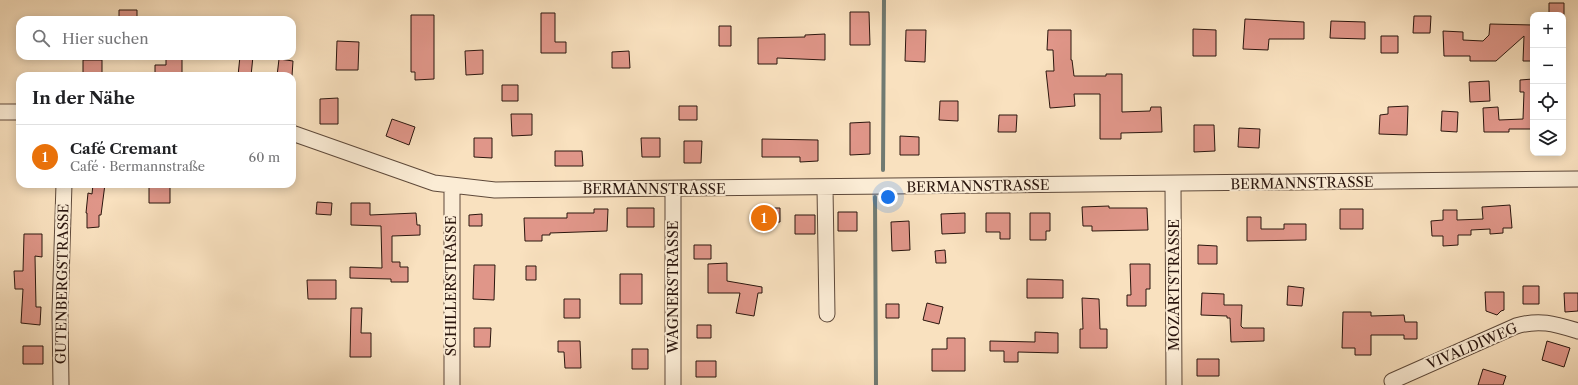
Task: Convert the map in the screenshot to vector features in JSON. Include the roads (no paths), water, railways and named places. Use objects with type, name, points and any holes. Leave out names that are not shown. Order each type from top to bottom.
[{"type":"street","points":[[0,112],[16,112]]},
{"type":"street","name":"BERMANNSTRASSE","points":[[296,134],[418,178],[452,186],[495,190],[673,190],[1578,179]]},
{"type":"street","name":"MOZARTSTRASSE","points":[[1173,184],[1174,385]]},
{"type":"street","name":"SCHILLERSTRASSE","points":[[452,186],[452,385]]},
{"type":"street","name":"GUTENBERGSTRASSE","points":[[61,385],[60,313],[64,188]]},
{"type":"street","points":[[825,188],[827,314]]},
{"type":"street","name":"WAGNERSTRASSE","points":[[673,190],[673,385]]},
{"type":"street","name":"VIVALDIWEG","points":[[1392,381],[1516,326],[1531,322],[1547,322],[1578,331]]},
{"type":"waterway","points":[[883,170],[884,0]]},
{"type":"waterway","points":[[875,197],[876,385]]},
{"type":"place","name":"Café Cremant","points":[[764,218]]}]
